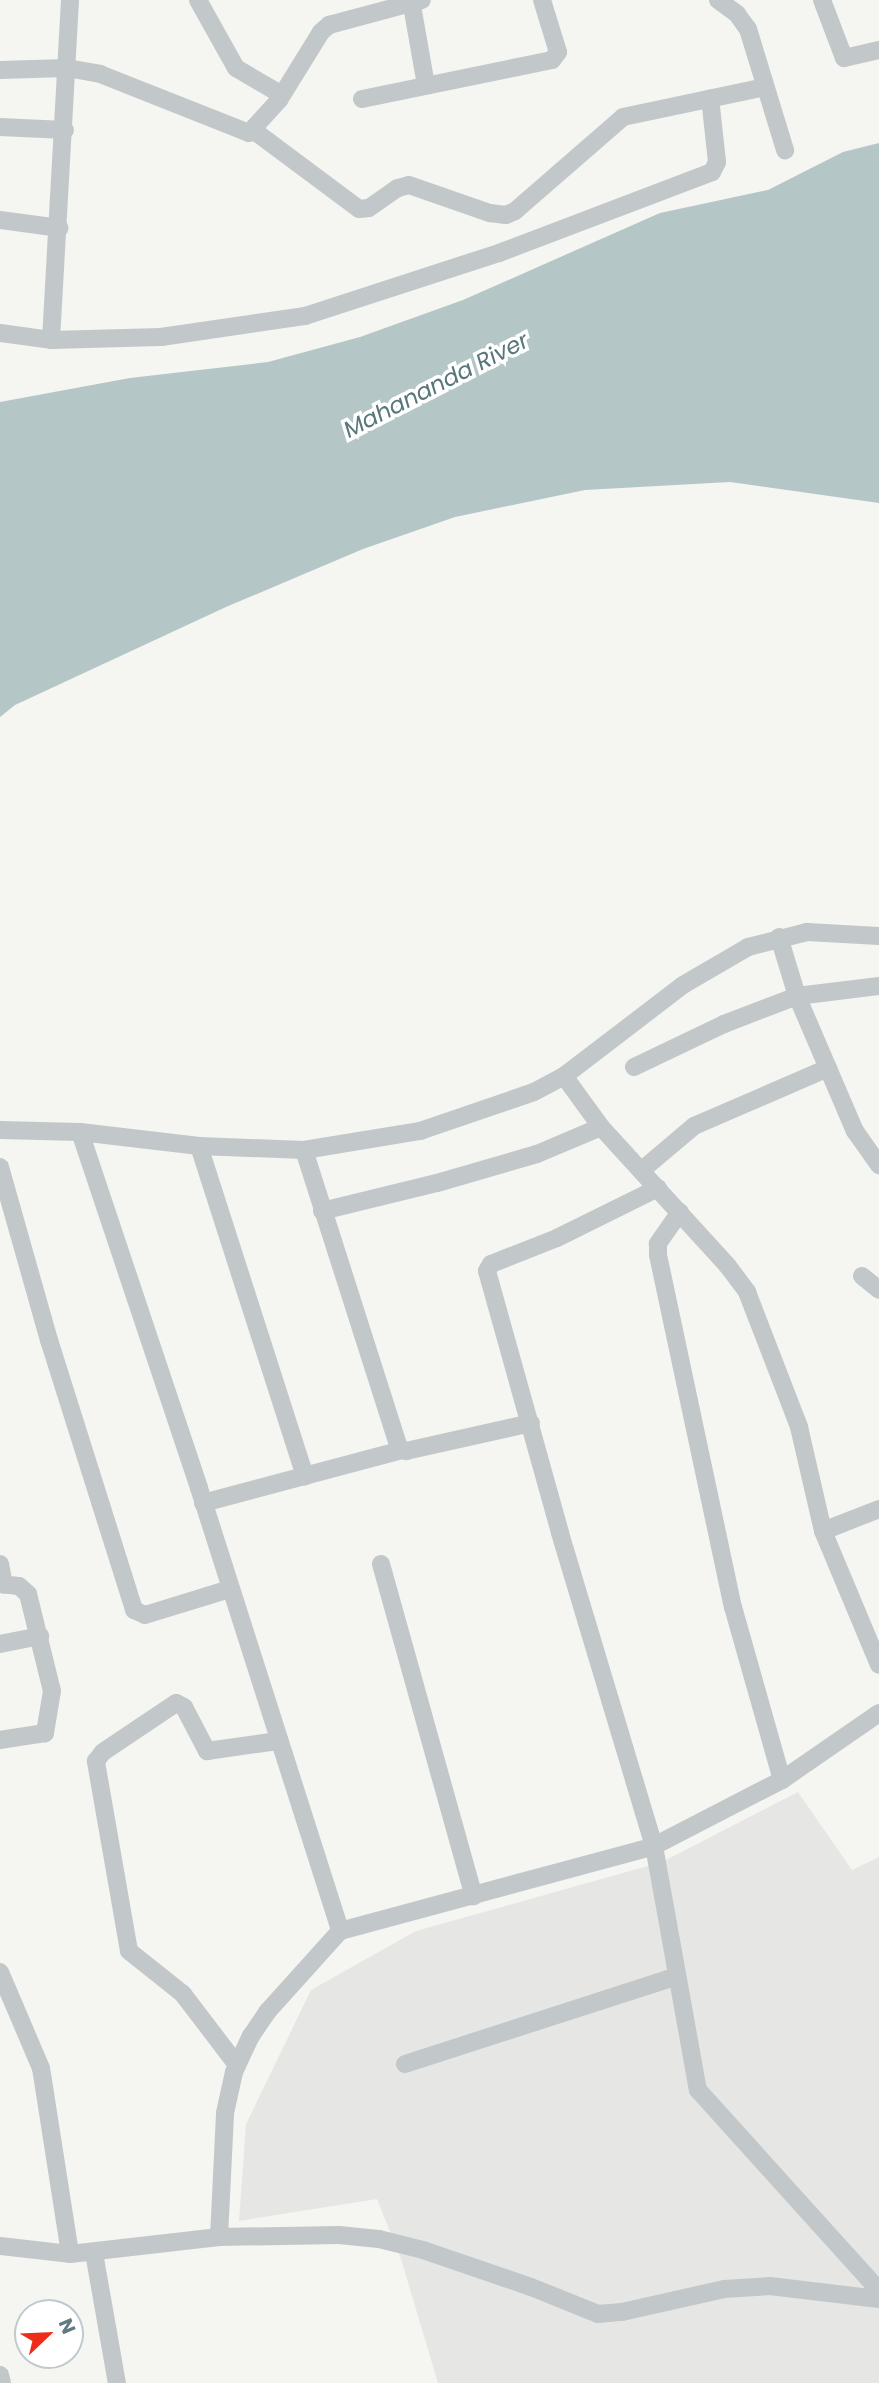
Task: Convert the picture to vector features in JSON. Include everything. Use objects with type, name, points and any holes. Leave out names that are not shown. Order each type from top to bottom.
[{"type":"street","points":[[51,340],[65,130],[70,0]]},
{"type":"street","points":[[198,0],[236,68],[282,95]]},
{"type":"street","points":[[362,99],[555,58],[558,52],[542,0]]},
{"type":"street","points":[[718,0],[737,14],[748,29],[785,150]]},
{"type":"street","points":[[822,0],[844,58],[879,50]]},
{"type":"street","points":[[0,70],[66,68],[100,74],[247,132],[253,130],[282,95],[321,32],[329,25],[414,1],[426,85]]},
{"type":"street","points":[[253,130],[359,209],[369,208],[398,188],[409,185],[490,214],[506,215],[515,211],[623,117],[765,87]]},
{"type":"street","points":[[0,333],[51,340],[160,337],[305,316],[499,253],[712,172],[717,162],[710,98]]},
{"type":"street","points":[[0,127],[65,130]]},
{"type":"street","points":[[0,220],[59,228]]},
{"type":"street","points":[[0,1130],[80,1132],[200,1146],[304,1150],[420,1131],[534,1091],[564,1076],[682,985],[748,947],[807,932],[879,936]]},
{"type":"street","points":[[779,937],[797,996],[828,1068],[861,1143],[879,1165]]},
{"type":"street","points":[[634,1067],[724,1024],[797,996],[879,986]]},
{"type":"street","points":[[642,1170],[694,1126],[828,1068]]},
{"type":"street","points":[[564,1076],[601,1127],[680,1212],[747,1292],[799,1427],[822,1531],[879,1665]]},
{"type":"street","points":[[322,1211],[437,1183],[537,1154],[601,1127]]},
{"type":"street","points":[[80,1132],[203,1503],[340,1931]]},
{"type":"street","points":[[200,1146],[304,1476]]},
{"type":"street","points":[[304,1150],[396,1444],[402,1450]]},
{"type":"street","points":[[0,1167],[49,1340],[134,1610],[145,1615],[230,1589]]},
{"type":"street","points":[[658,1188],[487,1269],[560,1533],[654,1846],[695,2082],[702,2097],[879,2290]]},
{"type":"street","points":[[680,1212],[658,1244],[658,1255],[733,1606],[782,1780]]},
{"type":"street","points":[[862,1276],[879,1290]]},
{"type":"street","points":[[203,1503],[402,1450],[531,1423]]},
{"type":"street","points":[[822,1531],[879,1509]]},
{"type":"street","points":[[0,1564],[2,1584],[25,1590],[40,1636],[52,1691],[47,1730],[38,1737],[0,1740]]},
{"type":"street","points":[[381,1564],[474,1896]]},
{"type":"street","points":[[0,1644],[40,1636]]},
{"type":"street","points":[[237,2065],[183,1994],[129,1951],[96,1761],[103,1752],[176,1703],[184,1707],[207,1751],[278,1741]]},
{"type":"street","points":[[219,2237],[225,2113],[237,2065],[251,2035],[268,2011],[340,1931],[654,1846],[782,1780],[879,1713]]},
{"type":"street","points":[[0,1972],[41,2068],[71,2254]]},
{"type":"street","points":[[405,2064],[677,1976]]},
{"type":"street","points":[[0,2246],[71,2254],[219,2237],[340,2235],[379,2239],[423,2250],[531,2287],[598,2314],[622,2312],[724,2289],[747,2287],[770,2286],[879,2299]]},
{"type":"street","points":[[94,2253],[117,2383]]},
{"type":"street","points":[[0,2375],[2,2383]]},
{"type":"shaded area","points":[[798,1792],[852,1870],[879,1857],[879,2383],[438,2383],[401,2259],[377,2199],[239,2221],[246,2124],[311,1990],[416,1931],[662,1862]]},
{"type":"water","name":"Mahananda River","points":[[879,143],[879,503],[730,482],[585,490],[455,517],[363,549],[226,607],[15,705],[0,717],[0,402],[130,378],[268,362],[360,337],[463,300],[660,213],[768,190],[843,152]]}]
